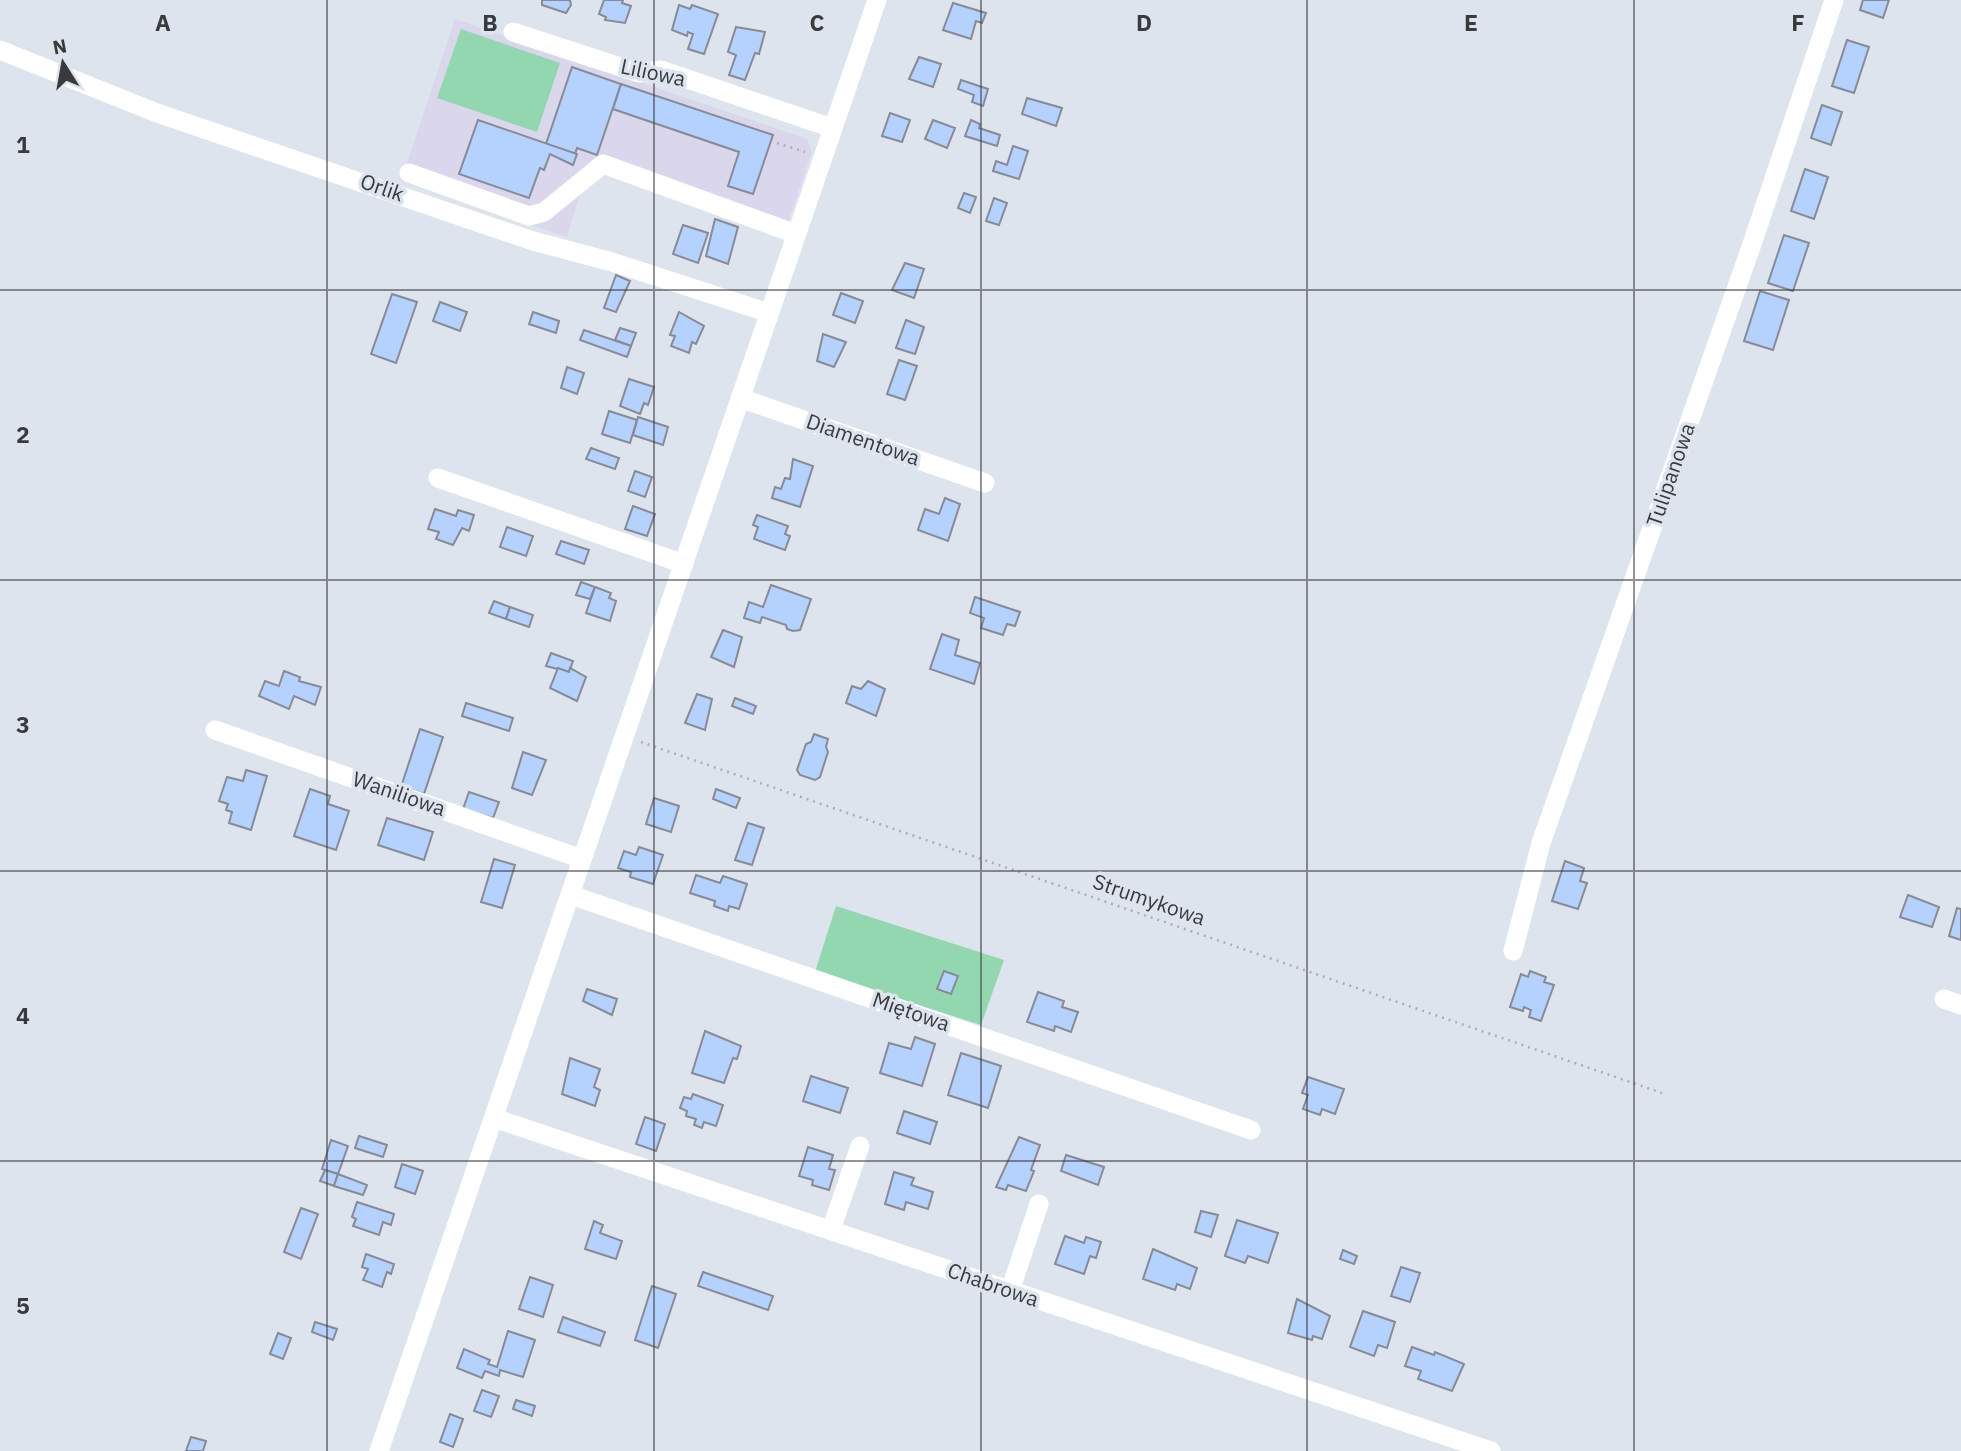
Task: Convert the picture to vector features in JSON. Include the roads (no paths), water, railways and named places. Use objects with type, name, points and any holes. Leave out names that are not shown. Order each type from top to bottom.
[{"type":"street","points":[[379,1451],[877,0]]},
{"type":"street","name":"Tulipanowa","points":[[1513,951],[1541,843],[1751,247],[1834,0]]},
{"type":"street","name":"Liliowa","points":[[513,32],[639,73],[661,70],[832,128]]},
{"type":"street","name":"Orlik","points":[[0,50],[157,113],[533,241],[612,261],[769,313]]},
{"type":"street","points":[[409,173],[529,216],[544,212],[603,164],[796,234]]},
{"type":"street","name":"Diamentowa","points":[[740,398],[985,483]]},
{"type":"street","points":[[439,478],[684,564]]},
{"type":"street","name":"Waniliowa","points":[[215,730],[582,859]]},
{"type":"street","name":"Miętowa","points":[[571,895],[1251,1130]]},
{"type":"street","name":"Chabrowa","points":[[494,1118],[1491,1451]]},
{"type":"street","points":[[831,1230],[860,1146]]},
{"type":"street","points":[[1010,1291],[1039,1204]]}]
